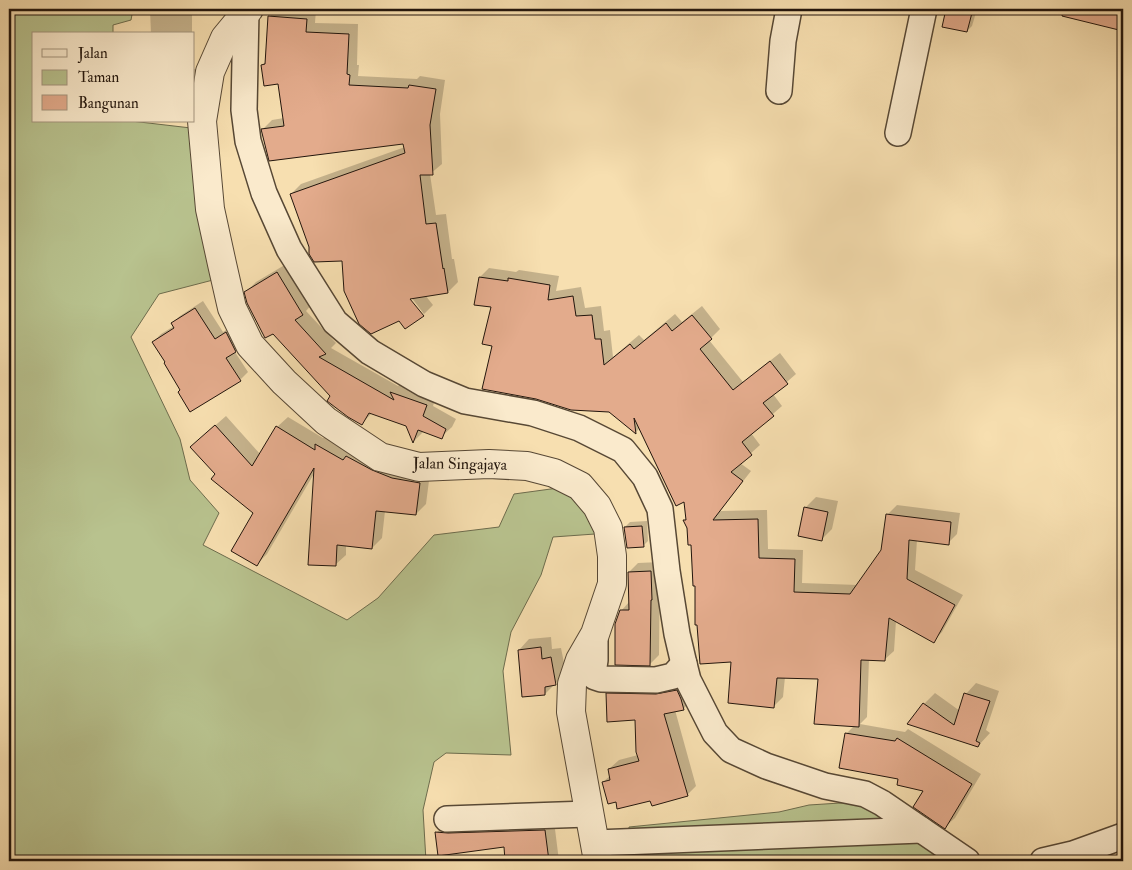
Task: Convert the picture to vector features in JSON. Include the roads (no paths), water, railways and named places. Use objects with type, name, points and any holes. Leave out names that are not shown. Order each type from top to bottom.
[{"type":"street","points":[[779,91],[783,41],[789,9]]},
{"type":"street","points":[[898,132],[924,9]]},
{"type":"street","points":[[248,10],[244,110],[248,141],[264,193],[289,249],[335,322],[370,352],[424,384],[465,401],[533,413],[579,428],[623,450],[645,477],[660,509],[667,571],[684,664],[688,680],[715,733],[732,750],[766,766],[826,786],[865,794],[882,803],[921,830],[941,853],[967,861]]},
{"type":"street","name":"Jalan Singajaya","points":[[248,10],[225,38],[210,72],[202,121],[204,163],[210,209],[232,308],[250,345],[284,382],[326,421],[380,457],[419,467],[490,464],[527,466],[554,473],[580,486],[597,506],[608,528],[612,556],[612,584],[595,634],[580,660],[572,684],[571,712],[588,814],[597,852]]},
{"type":"street","points":[[595,634],[593,673],[595,677],[600,679],[656,680],[672,676],[684,664]]},
{"type":"street","points":[[447,819],[588,814]]},
{"type":"street","points":[[597,852],[921,830]]},
{"type":"street","points":[[1043,861],[1073,854],[1123,836]]}]
